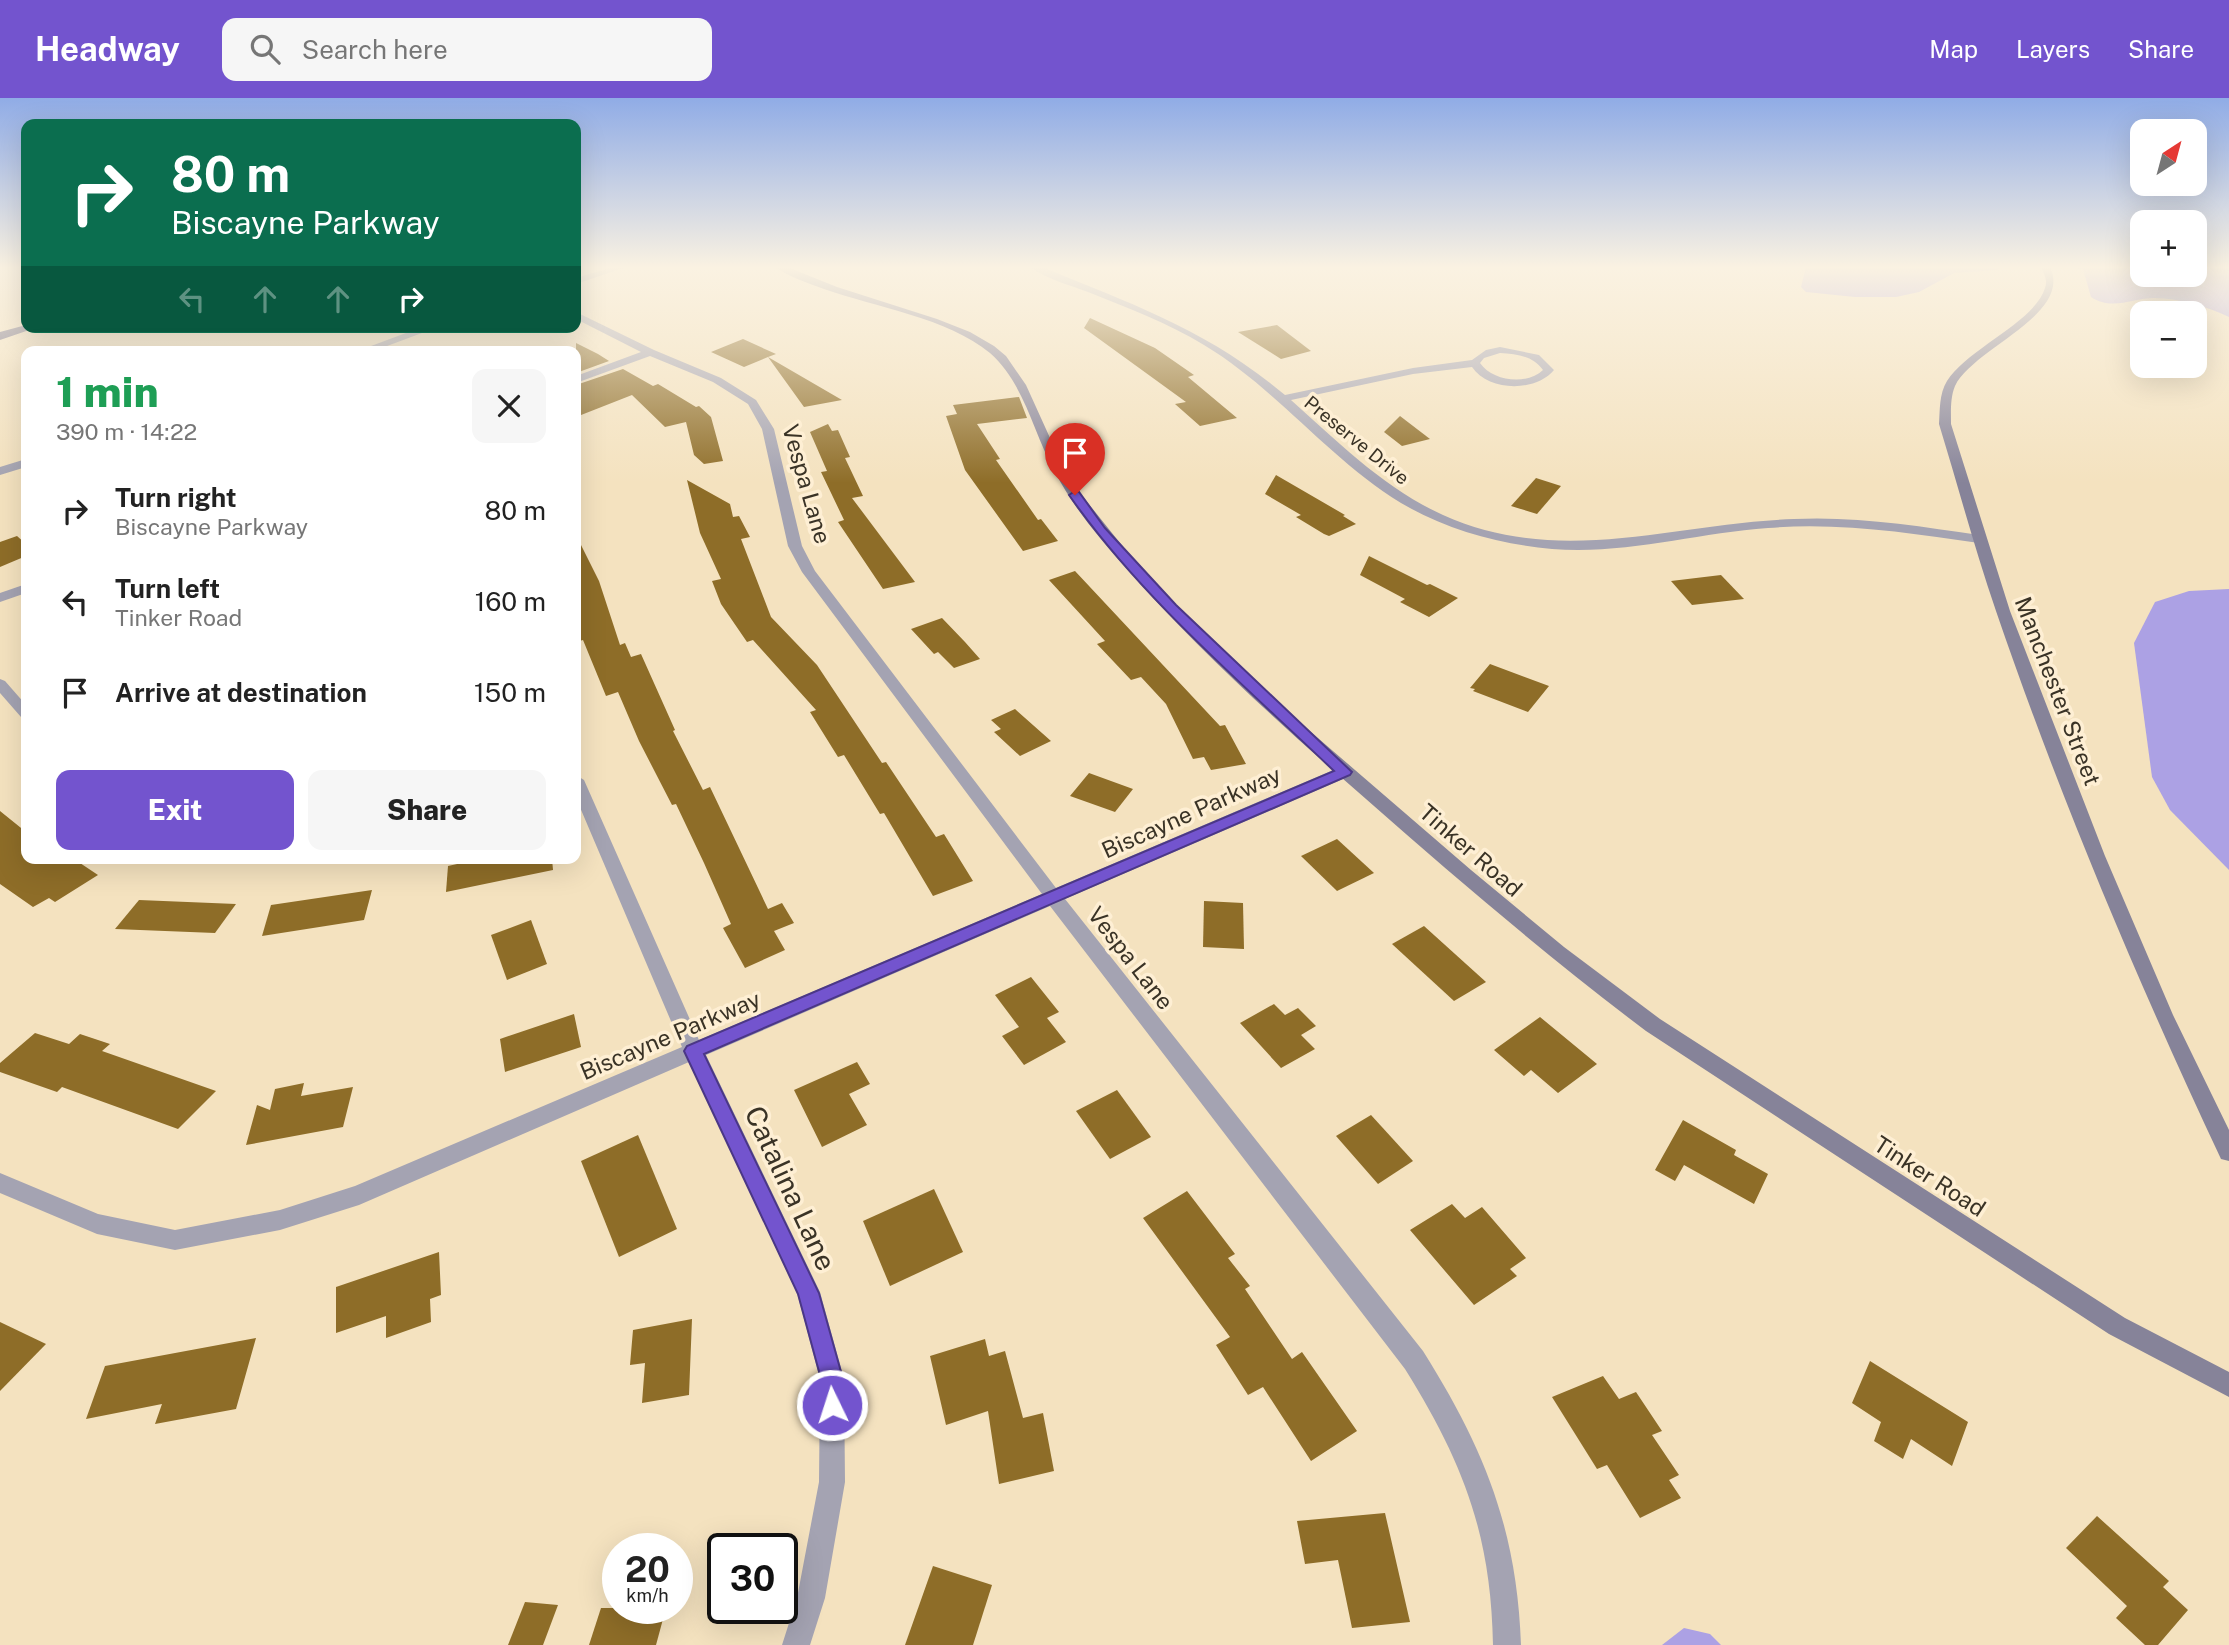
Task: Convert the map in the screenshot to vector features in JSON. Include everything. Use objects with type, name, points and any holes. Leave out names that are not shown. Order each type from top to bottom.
[{"type":"street","points":[[378,346],[397,339]]},
{"type":"street","name":"Vespa Lane","points":[[624,339],[717,380],[752,402],[768,429],[795,546],[809,572],[1054,898],[1415,1360],[1443,1404],[1468,1453],[1488,1507],[1501,1564],[1507,1645]]},
{"type":"street","name":"Tinker Road","points":[[974,339],[990,347],[1020,380],[1055,461],[1100,530],[1171,608],[1344,772],[1530,931],[1587,978],[1653,1025],[2117,1326],[2229,1385]]},
{"type":"street","name":"Preserve Drive","points":[[1198,339],[1248,370],[1392,493],[1450,523],[1497,536],[1595,547],[1755,525],[1826,522],[1888,526],[1979,539]]},
{"type":"street","name":"Manchester Street","points":[[1997,339],[1953,380],[1946,396],[1945,424],[1950,444],[2003,611],[2096,856],[2163,1015],[2229,1152]]},
{"type":"street","points":[[1511,351],[1533,356],[1547,365],[1549,370],[1541,379],[1518,382],[1484,374],[1475,363],[1476,359],[1489,352],[1511,351]]},
{"type":"street","points":[[581,378],[650,352]]},
{"type":"street","points":[[1280,398],[1413,371],[1475,363]]},
{"type":"street","points":[[0,471],[21,465]]},
{"type":"street","points":[[0,598],[21,590]]},
{"type":"street","points":[[0,684],[21,708]]},
{"type":"street","name":"Biscayne Parkway","points":[[0,1183],[97,1224],[175,1240],[280,1220],[359,1195],[1344,772]]},
{"type":"street","name":"Catalina Lane","points":[[581,791],[694,1051],[808,1293],[832,1379],[832,1482],[811,1598],[796,1645]]},
{"type":"shaded area","points":[[2229,589],[2229,870],[2170,810],[2152,777],[2134,643],[2155,602],[2189,591]]},
{"type":"shaded area","points":[[1684,1628],[1710,1634],[1721,1645],[1662,1645]]},
{"type":"building","points":[[743,339],[776,354],[744,367],[711,352]]},
{"type":"building","points":[[1099,339],[1136,339],[1155,348],[1194,375],[1188,377],[1237,418],[1200,426],[1175,404],[1186,402]]},
{"type":"building","points":[[1249,339],[1296,339],[1311,351],[1281,359]]},
{"type":"building","points":[[576,343],[609,361],[581,371],[581,346],[576,346]]},
{"type":"building","points":[[768,357],[842,400],[804,407]]},
{"type":"building","points":[[623,369],[653,386],[658,384],[696,407],[699,406],[711,417],[723,461],[704,464],[694,455],[686,422],[665,427],[632,395],[581,415],[581,383]]},
{"type":"building","points":[[1019,397],[1027,418],[977,424],[1000,459],[996,460],[1038,520],[1041,519],[1058,541],[1023,551],[965,470],[946,416],[957,414],[953,405]]},
{"type":"building","points":[[1400,416],[1430,439],[1402,446],[1384,432]]},
{"type":"building","points":[[828,424],[832,431],[838,430],[850,457],[845,458],[863,496],[852,498],[915,582],[883,589],[838,522],[844,520],[821,472],[827,471],[810,432]]},
{"type":"building","points":[[1276,475],[1356,524],[1329,536],[1296,517],[1301,515],[1265,494]]},
{"type":"building","points":[[1536,478],[1561,486],[1537,514],[1511,506]]},
{"type":"building","points":[[687,480],[730,504],[733,517],[739,516],[750,537],[741,539],[771,617],[817,665],[882,763],[886,762],[936,837],[944,834],[973,881],[933,896],[884,813],[880,814],[844,755],[838,757],[810,712],[816,710],[753,640],[747,642],[721,604],[712,581],[721,579],[700,533]]},
{"type":"building","points":[[17,536],[21,540],[21,558],[0,567],[0,542]]},
{"type":"building","points":[[581,545],[599,581],[620,645],[625,643],[631,657],[641,654],[675,730],[673,731],[703,790],[710,787],[768,909],[782,903],[794,923],[774,931],[785,950],[745,968],[723,928],[731,924],[676,804],[672,805],[639,741],[618,692],[606,696],[583,640]]},
{"type":"building","points":[[1369,556],[1458,598],[1429,617],[1400,602],[1405,599],[1360,575]]},
{"type":"building","points":[[1075,571],[1220,726],[1225,725],[1246,764],[1211,770],[1204,757],[1193,759],[1166,704],[1141,677],[1131,680],[1097,644],[1105,641],[1049,580]]},
{"type":"building","points":[[1721,575],[1744,599],[1692,605],[1671,581]]},
{"type":"building","points":[[942,618],[980,659],[954,668],[938,652],[934,654],[911,629]]},
{"type":"building","points":[[1490,664],[1549,686],[1528,712],[1473,691],[1475,689],[1470,688]]},
{"type":"building","points":[[1015,709],[1051,741],[1020,756],[994,732],[1001,729],[991,720]]},
{"type":"building","points":[[1089,773],[1133,789],[1115,812],[1070,796]]},
{"type":"building","points":[[0,811],[21,828],[21,864],[82,864],[98,875],[55,902],[49,898],[33,907],[0,884]]},
{"type":"building","points":[[1337,839],[1374,873],[1337,891],[1301,856]]},
{"type":"building","points":[[552,864],[553,870],[446,892],[448,866]]},
{"type":"building","points":[[372,890],[364,920],[262,936],[271,905]]},
{"type":"building","points":[[139,900],[236,904],[215,933],[115,929]]},
{"type":"building","points":[[1204,901],[1243,903],[1244,949],[1203,947]]},
{"type":"building","points":[[531,920],[547,964],[507,980],[491,935]]},
{"type":"building","points":[[1424,926],[1486,982],[1454,1001],[1392,944]]},
{"type":"building","points":[[1031,977],[1059,1012],[1047,1018],[1066,1042],[1024,1065],[1002,1036],[1019,1027],[995,995]]},
{"type":"building","points":[[1274,1004],[1285,1015],[1298,1008],[1316,1026],[1301,1035],[1315,1049],[1281,1068],[1240,1023]]},
{"type":"building","points":[[574,1014],[581,1047],[505,1072],[500,1039]]},
{"type":"building","points":[[1540,1017],[1597,1064],[1558,1093],[1531,1070],[1524,1076],[1494,1050]]},
{"type":"building","points":[[35,1033],[69,1044],[80,1034],[110,1044],[102,1051],[216,1091],[178,1129],[62,1087],[57,1092],[0,1072],[0,1063]]},
{"type":"building","points":[[857,1062],[870,1084],[849,1094],[867,1125],[822,1147],[794,1090]]},
{"type":"building","points":[[304,1083],[301,1096],[353,1087],[343,1127],[246,1145],[257,1105],[270,1110],[275,1089]]},
{"type":"building","points":[[1117,1090],[1151,1137],[1110,1159],[1076,1111]]},
{"type":"building","points":[[1371,1115],[1413,1161],[1378,1184],[1336,1136]]},
{"type":"building","points":[[1683,1120],[1736,1150],[1734,1155],[1768,1174],[1754,1204],[1684,1165],[1675,1181],[1655,1170]]},
{"type":"building","points":[[638,1135],[677,1229],[619,1257],[581,1161]]},
{"type":"building","points":[[934,1189],[963,1252],[890,1286],[863,1221]]},
{"type":"building","points":[[1187,1191],[1235,1254],[1228,1258],[1250,1286],[1245,1289],[1292,1359],[1302,1352],[1357,1431],[1311,1461],[1263,1387],[1248,1395],[1216,1345],[1230,1337],[1143,1218]]},
{"type":"building","points":[[1452,1204],[1465,1218],[1482,1207],[1526,1258],[1510,1269],[1517,1276],[1474,1305],[1410,1230]]},
{"type":"building","points":[[439,1252],[441,1295],[430,1299],[431,1322],[386,1338],[386,1316],[336,1333],[336,1287]]},
{"type":"building","points":[[692,1319],[689,1395],[642,1403],[645,1363],[630,1365],[633,1330]]},
{"type":"building","points":[[0,1322],[46,1344],[0,1391]]},
{"type":"building","points":[[256,1338],[236,1409],[155,1424],[162,1404],[86,1419],[105,1366]]},
{"type":"building","points":[[985,1339],[989,1356],[1005,1351],[1023,1418],[1043,1413],[1054,1471],[999,1484],[988,1411],[946,1425],[930,1356]]},
{"type":"building","points":[[1870,1361],[1968,1422],[1952,1466],[1911,1439],[1903,1459],[1874,1441],[1881,1422],[1852,1403]]},
{"type":"building","points":[[1603,1376],[1619,1399],[1636,1392],[1662,1431],[1652,1435],[1679,1475],[1669,1480],[1681,1498],[1640,1518],[1607,1465],[1597,1469],[1552,1397]]},
{"type":"building","points":[[1385,1513],[1410,1622],[1352,1628],[1338,1560],[1305,1564],[1297,1521]]},
{"type":"building","points":[[2097,1516],[2169,1581],[2163,1587],[2188,1610],[2158,1645],[2145,1645],[2116,1618],[2127,1606],[2066,1548]]},
{"type":"building","points":[[933,1566],[992,1585],[973,1645],[905,1645]]},
{"type":"building","points":[[525,1602],[558,1605],[543,1645],[508,1645]]},
{"type":"building","points":[[601,1608],[602,1624],[662,1624],[656,1645],[589,1645]]},
{"type":"route","points":[[832,1405],[832,1379],[808,1293],[694,1051],[1344,772],[1171,608],[1100,530],[1075,495]]}]
